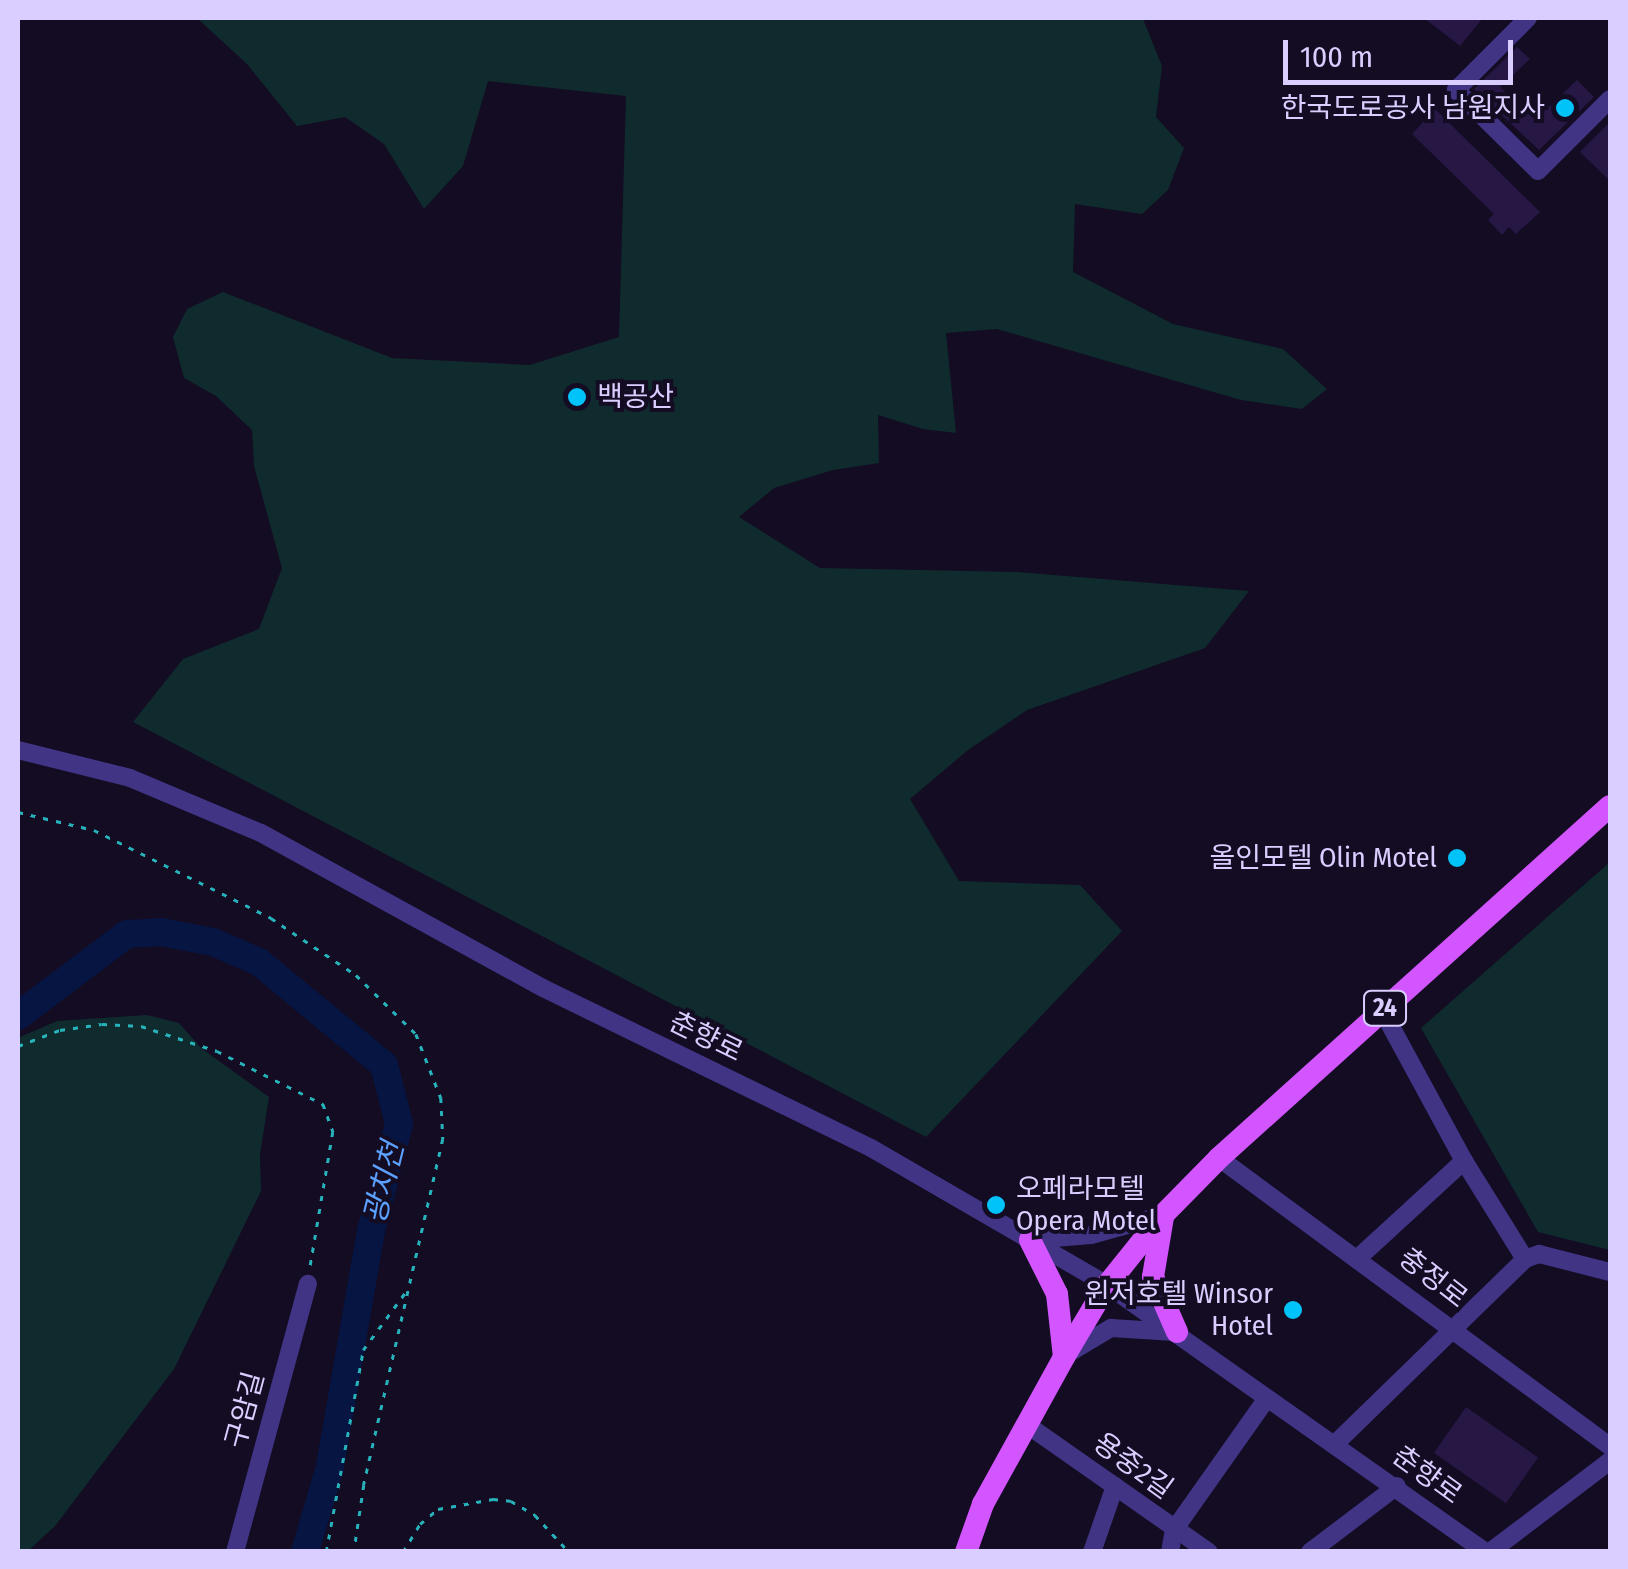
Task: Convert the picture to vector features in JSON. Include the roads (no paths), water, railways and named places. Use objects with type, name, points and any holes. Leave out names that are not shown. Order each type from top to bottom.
[{"type":"main road","name":"24","points":[[966,1552],[983,1504],[1064,1356],[1107,1284],[1163,1214],[1219,1158],[1610,806]]},
{"type":"main road","points":[[1163,1214],[1153,1277],[1177,1332]]},
{"type":"main road","points":[[1030,1240],[1057,1294],[1064,1356]]},
{"type":"street","points":[[1528,18],[1456,90],[1538,170],[1610,99]]},
{"type":"street","name":"춘향로","points":[[18,750],[130,778],[261,833],[543,988],[870,1148],[1107,1284],[1488,1552],[1610,1461]]},
{"type":"street","points":[[1382,1010],[1464,1161],[1525,1259]]},
{"type":"street","name":"충정로","points":[[1219,1158],[1610,1446]]},
{"type":"street","points":[[1358,1258],[1464,1161]]},
{"type":"street","points":[[1030,1240],[1092,1236],[1163,1214]]},
{"type":"street","points":[[1336,1443],[1525,1259],[1539,1254],[1610,1272]]},
{"type":"street","name":"구암길","points":[[235,1552],[308,1284]]},
{"type":"street","points":[[1064,1356],[1112,1328],[1177,1332]]},
{"type":"street","points":[[1170,1552],[1174,1530],[1267,1398]]},
{"type":"street","name":"용중2길","points":[[1026,1424],[1209,1552]]},
{"type":"street","points":[[1092,1552],[1115,1486]]},
{"type":"street","points":[[1310,1552],[1397,1486]]},
{"type":"waterway","name":"광치천","points":[[18,1016],[127,934],[161,932],[213,942],[259,962],[384,1065],[399,1124],[371,1231],[330,1467],[305,1552]]},
{"type":"place","name":"한국도로공사 남원지사","points":[[1565,108]]},
{"type":"place","name":"백공산","points":[[577,397]]},
{"type":"place","name":"올인모텔 Olin Motel","points":[[1457,858]]},
{"type":"place","name":"오페라모텔 Opera Motel","points":[[996,1205]]},
{"type":"place","name":"윈저호텔 Winsor Hotel","points":[[1293,1310]]}]
